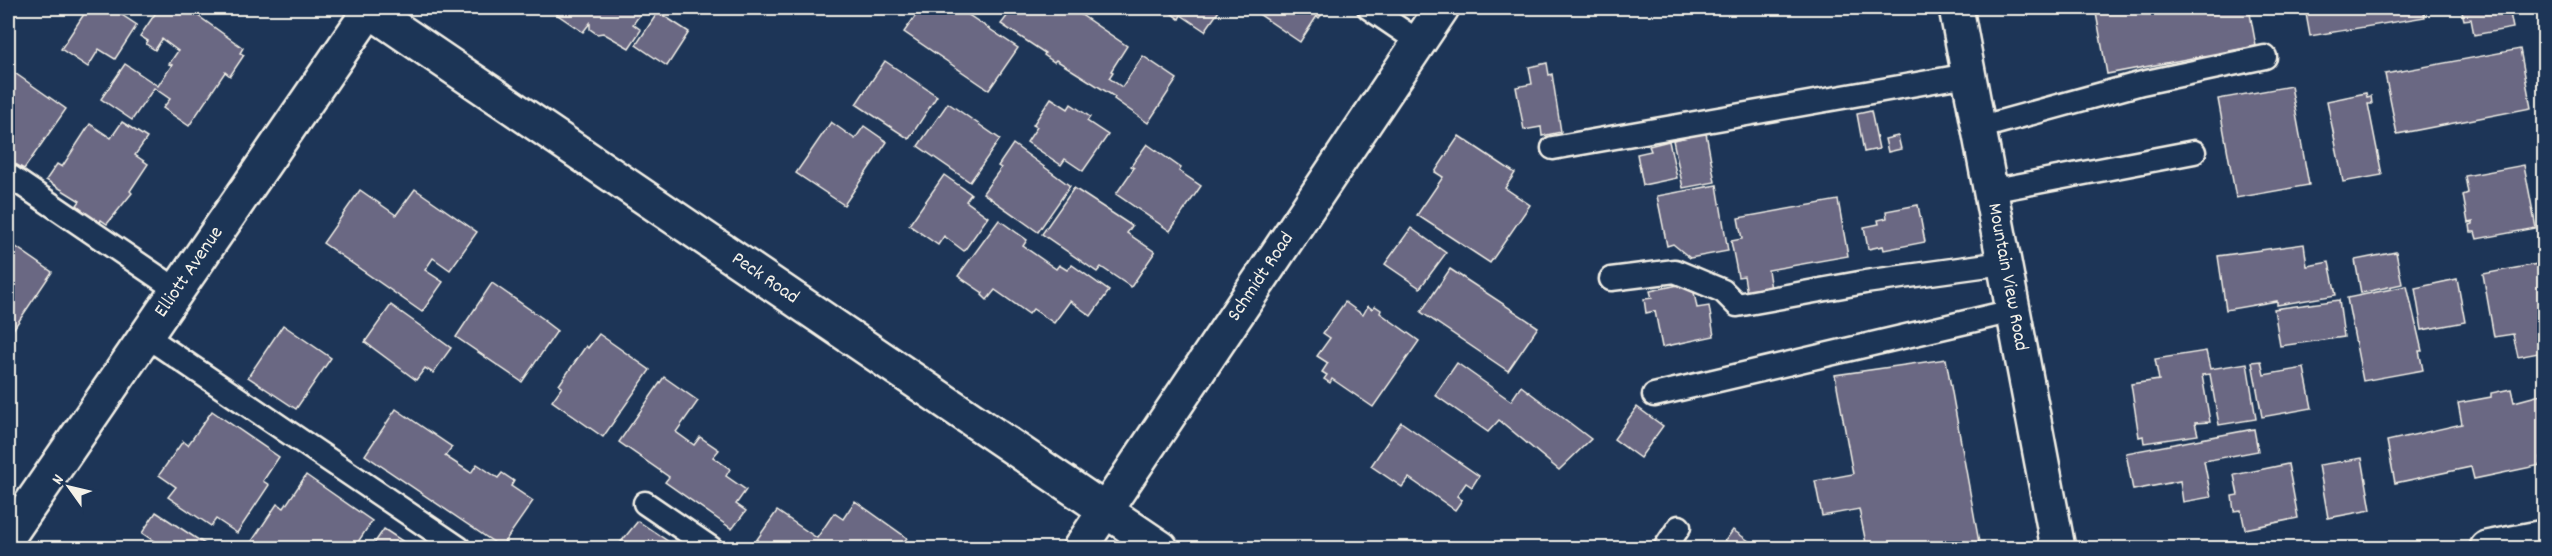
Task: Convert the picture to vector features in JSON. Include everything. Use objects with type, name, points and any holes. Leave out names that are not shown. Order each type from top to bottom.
[{"type":"street","name":"Elliott Avenue","points":[[9,531],[146,336],[369,8]]},
{"type":"street","name":"Peck Road","points":[[369,8],[1161,549]]},
{"type":"street","name":"Schmidt Road","points":[[1080,549],[1442,8]]},
{"type":"street","name":"Mountain View Road","points":[[1956,8],[2058,549]]},
{"type":"street","points":[[2487,549],[2544,537]]},
{"type":"lane","points":[[1369,8],[1419,42]]},
{"type":"lane","points":[[1978,128],[2142,83],[2265,57]]},
{"type":"lane","points":[[1553,148],[1968,75]]},
{"type":"lane","points":[[1990,191],[2193,152]]},
{"type":"lane","points":[[8,175],[177,290]]},
{"type":"lane","points":[[1611,279],[1675,271],[1723,291],[1737,305],[1865,282],[2003,263]]},
{"type":"lane","points":[[1654,395],[2013,311]]},
{"type":"lane","points":[[146,336],[459,549]]},
{"type":"lane","points":[[645,503],[711,549]]},
{"type":"lane","points":[[1665,549],[1679,527]]},
{"type":"building","points":[[88,8],[123,8],[119,13],[137,25],[115,59],[99,49],[88,67],[61,49]]},
{"type":"building","points":[[159,8],[174,8],[180,11],[182,8],[187,8],[243,48],[240,53],[244,55],[230,76],[225,72],[189,126],[163,108],[170,99],[154,88],[132,120],[101,99],[125,64],[158,86],[172,65],[169,64],[178,51],[162,39],[155,50],[146,44],[148,41],[140,36]]},
{"type":"building","points":[[554,8],[645,8],[633,24],[641,30],[629,48],[603,33],[597,34],[590,29],[590,23],[583,32],[552,11]]},
{"type":"building","points":[[921,8],[958,8],[1018,48],[989,90],[904,32]]},
{"type":"building","points":[[1008,8],[1071,8],[1127,46],[1109,78],[1122,87],[1143,56],[1177,79],[1148,123],[1114,99],[1115,97],[1056,60],[1054,62],[1044,55],[1045,53],[1001,24],[1008,15],[1004,12]]},
{"type":"building","points":[[1170,8],[1221,8],[1205,31],[1181,15],[1179,19],[1171,13],[1173,10]]},
{"type":"building","points":[[1250,8],[1327,8],[1319,18],[1317,16],[1300,42]]},
{"type":"building","points":[[2125,8],[2249,8],[2256,46],[2107,74],[2096,13]]},
{"type":"building","points":[[2305,8],[2423,8],[2425,17],[2310,36]]},
{"type":"building","points":[[2461,8],[2509,8],[2513,28],[2474,35],[2471,19],[2464,20]]},
{"type":"building","points":[[658,12],[689,32],[667,66],[636,45]]},
{"type":"building","points":[[2520,49],[2531,108],[2397,134],[2385,74]]},
{"type":"building","points":[[885,61],[937,96],[909,139],[856,104]]},
{"type":"building","points":[[1547,63],[1549,75],[1552,74],[1561,132],[1542,136],[1541,127],[1524,130],[1516,87],[1532,84],[1529,67]]},
{"type":"building","points":[[9,69],[66,109],[24,169],[8,160]]},
{"type":"building","points":[[2291,86],[2309,185],[2236,198],[2218,99]]},
{"type":"building","points":[[2366,93],[2367,97],[2371,96],[2372,104],[2368,104],[2382,175],[2343,182],[2327,101]]},
{"type":"building","points":[[1051,98],[1068,109],[1071,104],[1090,117],[1087,121],[1108,135],[1083,171],[1065,159],[1061,165],[1027,142],[1037,127],[1033,125]]},
{"type":"building","points":[[948,103],[1000,139],[970,182],[918,146]]},
{"type":"building","points":[[1871,111],[1879,149],[1864,152],[1857,114]]},
{"type":"building","points":[[122,122],[147,138],[135,155],[148,164],[130,191],[132,193],[107,224],[101,220],[100,223],[81,211],[82,209],[77,205],[80,201],[46,180],[57,164],[62,167],[90,124],[111,138]]},
{"type":"building","points":[[831,122],[855,139],[864,126],[887,142],[844,205],[796,173]]},
{"type":"building","points":[[1706,133],[1715,182],[1683,188],[1673,140]]},
{"type":"building","points":[[1459,136],[1515,173],[1505,188],[1530,205],[1490,263],[1417,215],[1443,177],[1435,172]]},
{"type":"building","points":[[1898,136],[1901,149],[1888,152],[1885,139]]},
{"type":"building","points":[[1669,141],[1677,178],[1643,185],[1637,154],[1651,151],[1649,146]]},
{"type":"building","points":[[1013,144],[1070,186],[1038,232],[983,193],[1001,168],[998,166]]},
{"type":"building","points":[[1147,144],[1181,168],[1179,171],[1201,186],[1170,231],[1116,194],[1134,168],[1131,166]]},
{"type":"building","points":[[2524,165],[2536,228],[2477,239],[2475,232],[2471,232],[2470,225],[2473,222],[2468,223],[2463,195],[2468,193],[2465,176]]},
{"type":"building","points":[[944,175],[971,194],[966,201],[988,217],[964,251],[944,236],[938,245],[909,225]]},
{"type":"building","points":[[1717,185],[1728,251],[1690,258],[1673,244],[1667,246],[1657,196]]},
{"type":"building","points":[[1074,188],[1132,226],[1127,233],[1155,252],[1131,287],[1101,267],[1097,272],[1042,234]]},
{"type":"building","points":[[415,189],[477,232],[450,270],[433,258],[425,270],[443,282],[422,312],[323,243],[360,190],[396,215]]},
{"type":"building","points":[[1838,200],[1848,256],[1768,270],[1771,289],[1747,294],[1744,276],[1738,277],[1731,241],[1742,239],[1738,218]]},
{"type":"building","points":[[1918,205],[1925,242],[1884,250],[1883,246],[1868,249],[1864,227],[1879,224],[1878,220],[1887,218],[1886,211]]},
{"type":"building","points":[[999,220],[1027,240],[1023,246],[1056,269],[1059,265],[1067,270],[1072,265],[1109,291],[1091,316],[1070,301],[1054,323],[1033,309],[1029,314],[995,290],[987,300],[982,295],[983,293],[958,276]]},
{"type":"building","points":[[1411,228],[1446,253],[1420,288],[1385,264]]},
{"type":"building","points":[[9,242],[52,272],[8,337],[8,245]]},
{"type":"building","points":[[2304,244],[2307,266],[2329,262],[2336,295],[2277,305],[2277,301],[2226,310],[2218,256]]},
{"type":"building","points":[[2396,252],[2402,284],[2361,293],[2355,260]]},
{"type":"building","points":[[2543,263],[2544,352],[2518,357],[2513,334],[2494,337],[2483,274]]},
{"type":"building","points":[[1450,269],[1538,327],[1508,371],[1421,312]]},
{"type":"building","points":[[2457,279],[2465,322],[2422,330],[2415,288]]},
{"type":"building","points":[[1692,282],[1697,308],[1709,306],[1714,336],[1662,347],[1655,311],[1646,313],[1644,299],[1652,298],[1650,291]]},
{"type":"building","points":[[492,283],[557,331],[522,382],[456,337]]},
{"type":"building","points":[[2407,286],[2422,351],[2419,351],[2423,370],[2363,381],[2347,298]]},
{"type":"building","points":[[2339,300],[2344,337],[2280,346],[2274,309]]},
{"type":"building","points":[[1345,302],[1363,315],[1368,306],[1372,309],[1375,306],[1381,310],[1380,313],[1419,341],[1373,407],[1332,379],[1330,383],[1324,379],[1327,375],[1322,372],[1328,363],[1317,356],[1330,338],[1323,333]]},
{"type":"building","points":[[391,305],[451,348],[433,373],[425,368],[416,380],[365,342]]},
{"type":"building","points":[[283,325],[331,358],[296,409],[248,377]]},
{"type":"building","points":[[599,334],[650,370],[603,437],[552,401],[562,387],[559,385],[586,346],[588,348]]},
{"type":"building","points":[[2206,351],[2210,369],[2247,363],[2256,419],[2219,425],[2210,374],[2202,375],[2210,422],[2195,423],[2198,435],[2144,443],[2143,436],[2139,437],[2131,384],[2159,380],[2155,359]]},
{"type":"building","points":[[1946,359],[1980,548],[1867,548],[1859,509],[1822,516],[1815,481],[1853,474],[1835,375]]},
{"type":"building","points":[[2261,361],[2264,375],[2304,368],[2312,408],[2262,417],[2252,362]]},
{"type":"building","points":[[1457,363],[1511,401],[1521,386],[1591,439],[1559,470],[1499,420],[1488,432],[1435,395]]},
{"type":"building","points":[[664,377],[698,401],[676,432],[694,445],[700,437],[719,450],[713,457],[730,469],[726,476],[746,490],[736,504],[746,511],[732,529],[665,482],[669,477],[619,442]]},
{"type":"building","points":[[2511,389],[2514,402],[2544,394],[2544,456],[2540,457],[2541,465],[2474,479],[2471,467],[2395,483],[2387,441],[2462,424],[2458,403],[2491,397],[2491,393]]},
{"type":"building","points":[[1637,407],[1663,426],[1640,458],[1614,439]]},
{"type":"building","points":[[396,409],[452,447],[445,456],[471,473],[477,464],[498,478],[502,473],[514,481],[511,486],[533,501],[501,547],[365,455]]},
{"type":"building","points":[[212,411],[279,457],[263,481],[269,485],[237,533],[216,519],[211,526],[168,497],[176,487],[159,475],[183,441],[188,445]]},
{"type":"building","points":[[1401,422],[1479,476],[1472,487],[1466,483],[1457,496],[1462,500],[1455,510],[1409,478],[1402,487],[1371,466]]},
{"type":"building","points":[[2254,429],[2258,451],[2204,461],[2211,497],[2183,502],[2180,481],[2133,490],[2126,453]]},
{"type":"building","points":[[2362,458],[2371,510],[2328,518],[2319,465]]},
{"type":"building","points":[[2288,464],[2298,518],[2245,529],[2241,510],[2234,511],[2232,496],[2238,495],[2234,475]]},
{"type":"building","points":[[306,475],[372,521],[354,548],[257,548],[250,544],[277,504],[284,508]]},
{"type":"building","points":[[855,501],[907,538],[899,548],[758,548],[753,545],[777,511],[817,538],[834,513],[843,519]]},
{"type":"building","points":[[156,512],[211,548],[154,548],[152,546],[155,542],[142,533]]},
{"type":"building","points":[[638,521],[678,548],[616,548]]},
{"type":"building","points":[[384,529],[413,548],[371,548]]},
{"type":"building","points":[[1733,530],[1759,548],[1720,548]]}]
